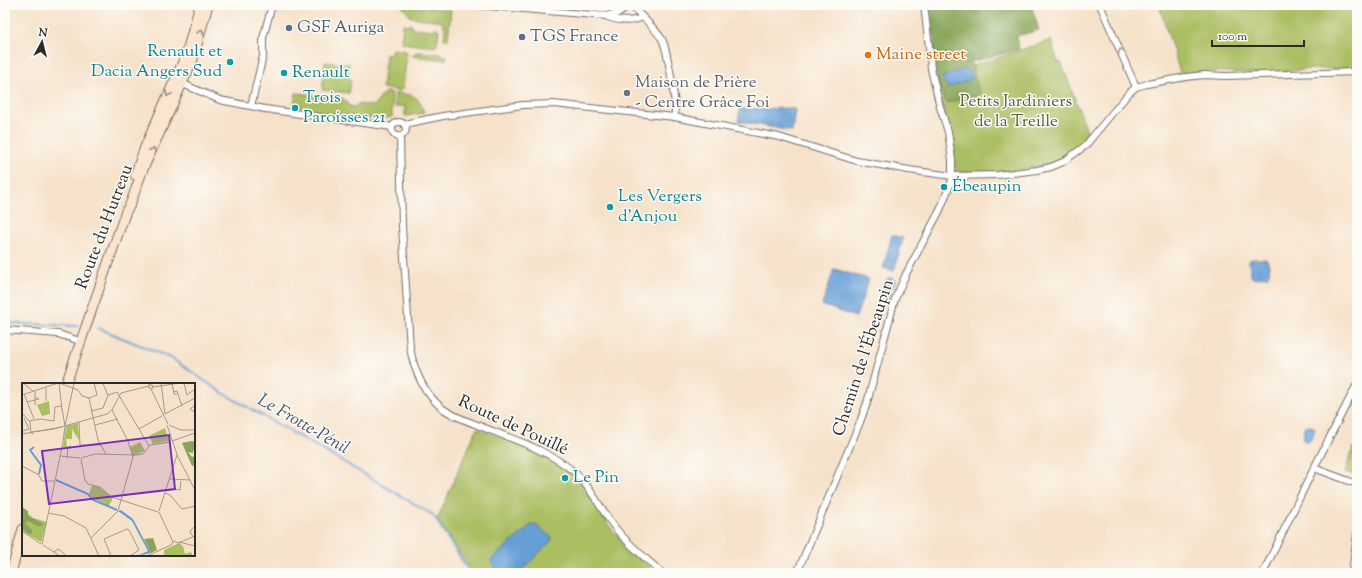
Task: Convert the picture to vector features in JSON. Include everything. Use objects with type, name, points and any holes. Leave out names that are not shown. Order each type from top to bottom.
[{"type":"street","points":[[126,211],[127,199],[145,147],[186,54],[200,5]]},
{"type":"street","name":"Route du Hutreau","points":[[66,383],[126,211],[130,205],[143,169],[192,62],[208,5]]},
{"type":"street","points":[[251,106],[263,56],[263,38],[272,5]]},
{"type":"street","points":[[478,5],[606,16],[621,12],[629,5],[642,17],[661,39],[664,45],[676,110],[674,117]]},
{"type":"street","name":"Chemin de l'Ébeaupin","points":[[797,573],[867,403],[891,312],[898,292],[940,210],[951,184],[952,160],[948,132],[931,70],[924,5]]},
{"type":"street","points":[[1100,5],[1136,87]]},
{"type":"street","points":[[606,16],[612,19],[626,20],[637,20],[642,17]]},
{"type":"street","points":[[405,126],[410,123],[443,116],[523,104],[554,104],[674,117],[779,137],[857,160],[883,166],[952,176],[1013,174],[1051,167],[1063,162],[1085,146],[1128,94],[1136,87],[1204,75],[1225,76],[1355,72]]},
{"type":"street","points":[[182,84],[220,100],[251,106],[392,127],[397,123],[401,123],[405,126]]},
{"type":"street","points":[[392,127],[394,133],[400,136],[405,132],[405,126]]},
{"type":"street","name":"Route de Pouillé","points":[[400,136],[402,227],[410,348],[413,364],[421,381],[443,409],[553,457],[575,472],[617,530],[662,573]]},
{"type":"street","points":[[5,330],[58,334],[80,341]]},
{"type":"street","points":[[1263,573],[1357,384]]},
{"type":"street","points":[[1314,468],[1357,484]]},
{"type":"street","points":[[11,573],[22,533]]},
{"type":"street","points":[[1352,573],[1357,534]]},
{"type":"green space","points":[[401,5],[451,10],[448,39],[444,39],[445,28],[441,21],[411,17]]},
{"type":"green space","points":[[950,5],[1031,5],[1039,30],[1017,36],[1019,49],[971,62],[980,94],[946,103],[936,75],[931,10]]},
{"type":"green space","points":[[1159,5],[1357,5],[1357,66],[1349,68],[1260,73],[1211,71],[1183,74],[1180,72]]},
{"type":"green space","points":[[403,24],[412,25],[412,28],[435,30],[435,27],[439,30],[437,44],[435,47],[401,43]]},
{"type":"green space","name":"Petits Jardiniers de la Treille","points":[[1051,40],[1058,63],[1061,62],[1089,136],[1075,149],[1058,161],[1044,165],[1014,171],[959,172],[956,169],[950,133],[936,78]]},
{"type":"green space","points":[[392,49],[406,51],[407,53],[403,88],[400,91],[382,88],[386,54],[391,54]]},
{"type":"green space","points":[[416,52],[442,54],[443,56],[447,56],[446,60],[412,56]]},
{"type":"green space","points":[[325,62],[349,64],[348,79],[351,79],[349,93],[322,90]]},
{"type":"green space","points":[[385,92],[392,93],[392,117],[376,119],[300,110],[301,106],[294,105],[296,93],[340,97],[346,101],[349,106],[354,107],[358,104],[374,106]]},
{"type":"green space","points":[[395,93],[411,95],[417,99],[424,113],[405,116],[405,106],[395,107]]},
{"type":"green space","points":[[477,428],[538,452],[570,472],[582,485],[618,537],[657,573],[473,573],[437,520]]},
{"type":"green space","points":[[1353,448],[1357,449],[1357,475],[1345,472]]},
{"type":"water","points":[[966,68],[973,79],[947,88],[942,77]]},
{"type":"water","points":[[792,108],[795,110],[792,131],[738,121],[740,109]]},
{"type":"water","points":[[892,235],[903,238],[894,271],[883,268]]},
{"type":"water","points":[[1251,259],[1266,259],[1269,268],[1268,276],[1253,278],[1250,276],[1249,261]]},
{"type":"water","points":[[834,269],[869,279],[856,317],[822,305]]},
{"type":"water","points":[[890,277],[896,281],[886,299],[880,292]]},
{"type":"water","points":[[1304,427],[1314,427],[1315,430],[1310,441],[1305,442],[1303,440]]},
{"type":"water","points":[[531,525],[536,525],[552,538],[551,541],[519,573],[500,573],[490,561]]},
{"type":"waterway","name":"Le Frotte-Pénil","points":[[5,323],[77,326]]},
{"type":"waterway","name":"Le Frotte-Pénil","points":[[98,328],[171,358],[221,392],[433,515],[470,573]]},
{"type":"place","name":"GSF Auriga","points":[[289,28]]},
{"type":"place","name":"TGS France","points":[[522,37]]},
{"type":"place","name":"Maine street","points":[[868,55]]},
{"type":"place","name":"Renault et Dacia Angers Sud","points":[[230,62]]},
{"type":"place","name":"Renault","points":[[284,73]]},
{"type":"place","name":"Maison de Prière - Centre Grâce Foi","points":[[627,93]]},
{"type":"place","name":"Trois Paroisses 21","points":[[295,108]]},
{"type":"place","name":"Ébeaupin","points":[[944,187]]},
{"type":"place","name":"Les Vergers d'Anjou","points":[[610,207]]},
{"type":"place","name":"Le Pin","points":[[565,478]]}]
